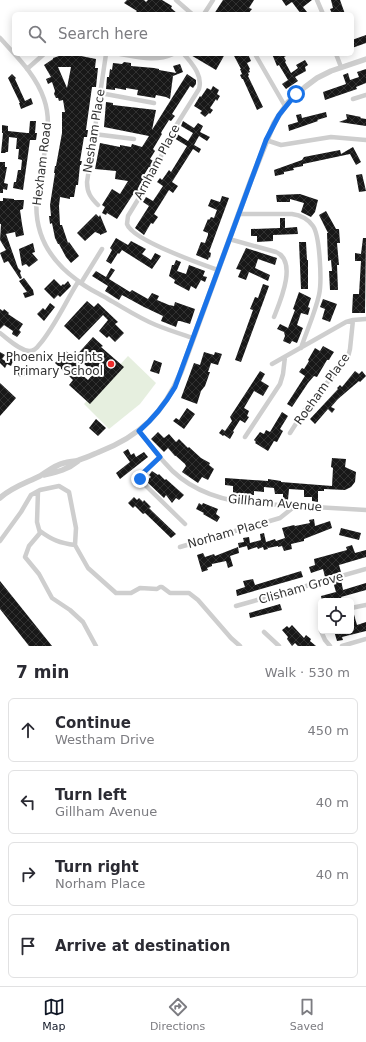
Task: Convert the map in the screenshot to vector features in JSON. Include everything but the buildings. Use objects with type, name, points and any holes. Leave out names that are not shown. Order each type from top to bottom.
[{"type":"street","points":[[176,0],[190,12]]},
{"type":"street","points":[[205,12],[213,0]]},
{"type":"street","points":[[317,0],[322,12]]},
{"type":"street","name":"Hexham Road","points":[[0,38],[12,52]]},
{"type":"street","name":"Hexham Road","points":[[16,56],[40,87],[48,112],[48,125],[36,209],[39,228],[44,244],[53,259],[64,270],[80,282],[129,312],[155,324],[193,338]]},
{"type":"street","points":[[27,69],[42,56]]},
{"type":"street","name":"Nesham Place","points":[[98,205],[90,196],[87,188],[106,56]]},
{"type":"street","points":[[132,56],[150,59],[169,56]]},
{"type":"street","name":"Arnham Place","points":[[186,56],[198,72],[201,83],[199,89],[167,141],[156,170],[128,216],[127,224],[130,230],[159,246],[188,260],[218,270]]},
{"type":"street","points":[[256,56],[285,106]]},
{"type":"street","points":[[337,56],[341,67]]},
{"type":"street","points":[[0,498],[14,487],[40,476],[62,471],[78,461],[116,445],[139,431],[158,413],[175,387],[238,214],[274,123],[285,106],[317,78],[341,67],[366,59]]},
{"type":"street","points":[[100,93],[154,103]]},
{"type":"street","points":[[353,99],[366,95]]},
{"type":"street","points":[[94,134],[134,139]]},
{"type":"street","points":[[266,140],[281,145],[331,137],[366,140]]},
{"type":"street","points":[[238,214],[300,215],[308,221],[317,233],[320,271],[319,294],[301,348]]},
{"type":"street","points":[[229,239],[276,252],[284,259],[286,280],[274,318]]},
{"type":"street","points":[[0,333],[22,349],[30,351],[39,346],[102,249]]},
{"type":"street","points":[[272,364],[332,330],[353,320],[366,319]]},
{"type":"street","name":"Roeham Place","points":[[290,433],[304,410],[348,357],[353,320]]},
{"type":"street","points":[[245,437],[280,384],[285,357]]},
{"type":"street","name":"Gillham Avenue","points":[[139,431],[160,457],[181,478],[214,496],[230,501],[247,503],[366,510]]},
{"type":"street","name":"Norham Place","points":[[160,457],[141,475],[140,480],[185,524]]},
{"type":"street","points":[[0,541],[21,512],[31,495],[38,491],[59,486],[69,492],[76,528],[75,545],[88,568],[116,593],[131,593],[140,588],[157,589],[160,587],[170,593],[189,593],[198,600],[231,638],[240,646]]},
{"type":"street","points":[[38,491],[37,522],[40,531],[51,540],[64,544],[75,545]]},
{"type":"street","name":"Norham Place","points":[[180,547],[280,518],[295,506]]},
{"type":"street","points":[[40,531],[29,546],[25,557],[39,574],[52,598],[70,610],[83,622],[96,646]]},
{"type":"street","name":"Clisham Grove","points":[[236,606],[366,570]]},
{"type":"street","points":[[354,607],[366,605]]},
{"type":"street","points":[[264,632],[279,646]]},
{"type":"street","points":[[322,634],[330,646]]},
{"type":"street","points":[[342,646],[366,639]]},
{"type":"green space","points":[[128,356],[156,383],[140,404],[109,429],[84,404]]},
{"type":"place","name":"Phoenix Heights Primary School","points":[[111,364]]},
{"type":"route","points":[[140,479],[141,475],[160,457],[139,431],[158,413],[175,387],[266,140],[279,115],[296,94]]}]
